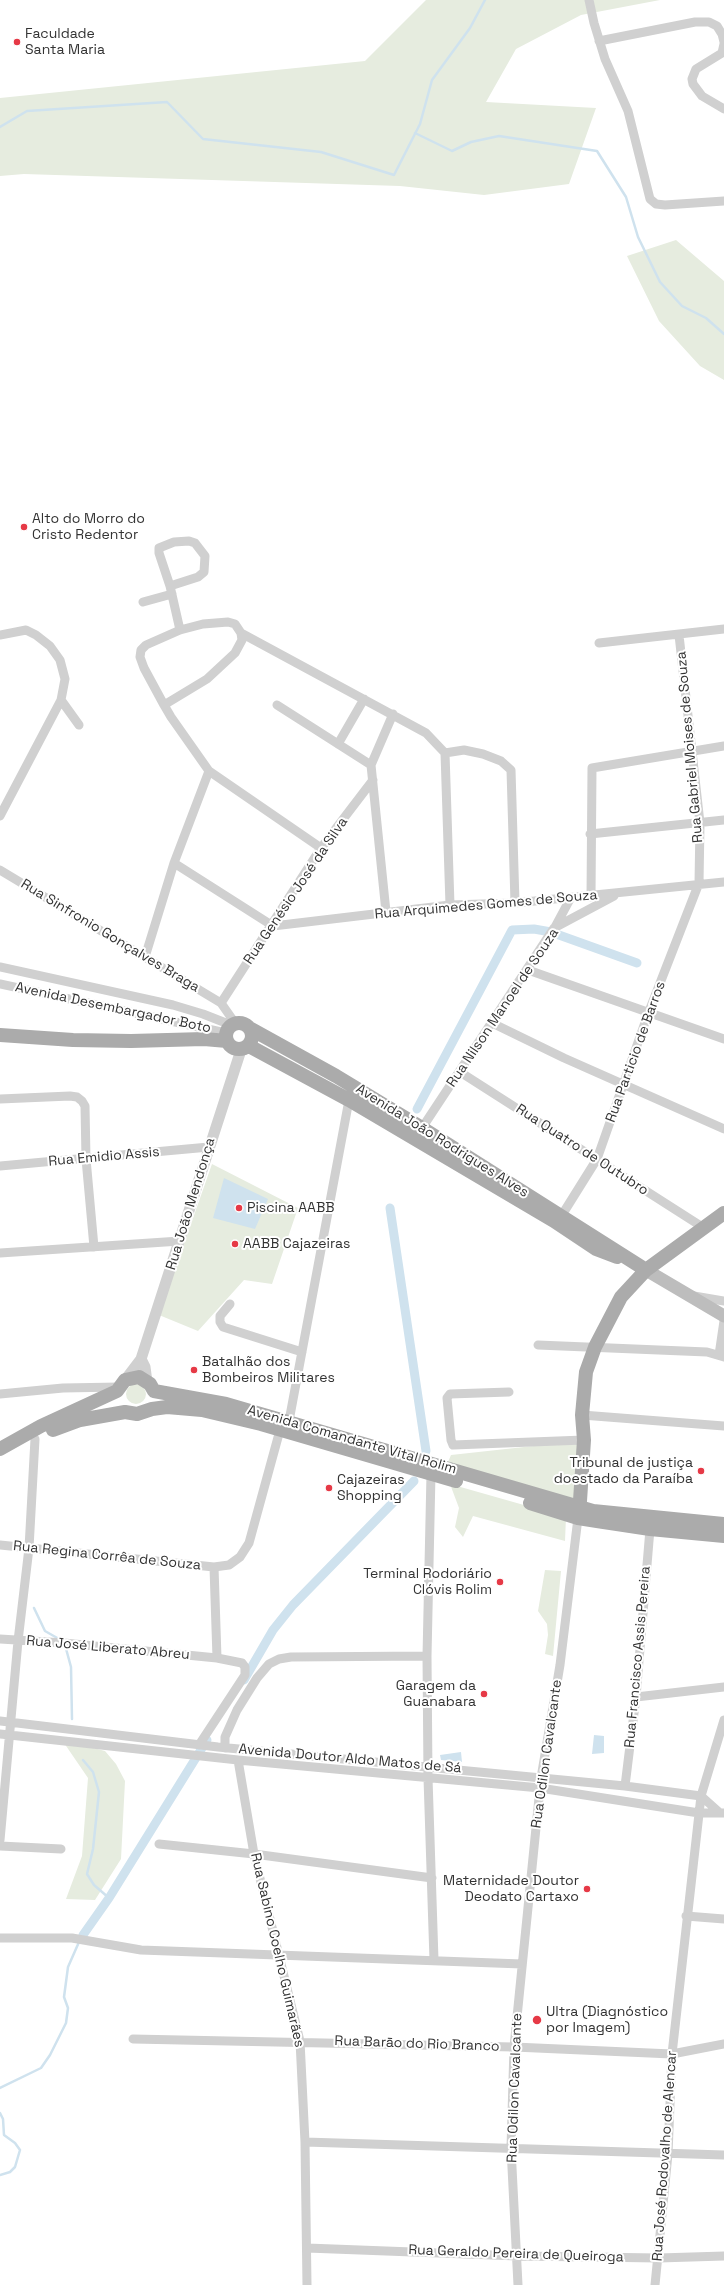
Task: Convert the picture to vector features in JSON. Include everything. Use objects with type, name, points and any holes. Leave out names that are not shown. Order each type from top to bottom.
[{"type":"main road","points":[[0,1035],[73,1040],[131,1041],[204,1039],[230,1030],[244,1023],[251,1029],[253,1038],[245,1048],[232,1048],[230,1030]]},
{"type":"main road","name":"Avenida João Rodrigues Alves","points":[[251,1029],[336,1076],[422,1128],[612,1247],[628,1260],[724,1316]]},
{"type":"main road","name":"Avenida João Rodrigues Alves","points":[[245,1048],[349,1100],[554,1221],[596,1249],[628,1260]]},
{"type":"main road","name":"Rua Odilon Cavalcante","points":[[579,1513],[584,1440],[582,1415],[586,1372],[595,1347],[621,1297],[646,1270],[724,1213]]},
{"type":"main road","name":"Avenida Comandante Vital Rolim","points":[[0,1449],[41,1426],[139,1378],[151,1387],[226,1404],[285,1426],[432,1474],[579,1513],[650,1529],[724,1536]]},
{"type":"main road","points":[[120,1386],[119,1405],[125,1412]]},
{"type":"main road","points":[[151,1387],[155,1400],[152,1409]]},
{"type":"main road","name":"Avenida Comandante Vital Rolim","points":[[0,1459],[35,1439],[80,1420],[125,1412],[137,1414],[152,1409],[167,1407],[202,1410],[285,1426],[579,1513],[593,1511],[724,1524]]},
{"type":"street","points":[[589,0],[599,41],[628,111],[650,199],[656,204],[665,205],[724,201]]},
{"type":"street","points":[[599,41],[695,22],[709,22],[717,26],[722,34],[724,43],[722,52],[696,69],[692,79],[693,84],[702,96],[724,109]]},
{"type":"street","points":[[143,602],[171,590],[198,577],[204,572],[205,556],[195,543],[188,541],[166,544],[160,548],[159,553],[171,590],[180,630]]},
{"type":"street","points":[[164,705],[207,679],[235,652],[242,640],[241,633],[235,624],[228,622],[204,624],[180,630],[146,645],[142,650],[140,657],[164,705],[209,771],[321,848]]},
{"type":"street","points":[[600,643],[724,629]]},
{"type":"street","points":[[0,635],[26,630],[50,646],[60,660],[65,679],[61,700],[0,816]]},
{"type":"street","points":[[241,633],[426,733],[445,753],[450,905]]},
{"type":"street","name":"Rua Gabriel Moises de Souza","points":[[680,635],[700,823],[699,883]]},
{"type":"street","points":[[338,744],[364,699]]},
{"type":"street","points":[[61,700],[79,725]]},
{"type":"street","points":[[277,705],[371,765]]},
{"type":"street","points":[[386,912],[371,765],[393,714]]},
{"type":"street","points":[[591,897],[590,834],[592,768],[724,746]]},
{"type":"street","points":[[445,753],[464,750],[482,754],[501,761],[511,770],[515,903]]},
{"type":"street","points":[[145,957],[174,862],[209,771]]},
{"type":"street","name":"Rua Genésio José da Silva","points":[[221,1003],[321,848],[372,780]]},
{"type":"street","points":[[590,834],[724,820]]},
{"type":"street","points":[[174,862],[272,926]]},
{"type":"street","name":"Rua Sinfronio Gonçalves Braga","points":[[0,870],[221,1003]]},
{"type":"street","name":"Rua Arquimedes Gomes de Souza","points":[[272,926],[450,905],[515,903],[570,899],[699,883],[724,882]]},
{"type":"street","name":"Rua Particio de Barros","points":[[562,1215],[598,1159],[648,1014],[699,883]]},
{"type":"street","name":"Rua Nilson Manoel de Souza","points":[[422,1128],[528,970],[554,928],[618,894]]},
{"type":"street","points":[[554,928],[570,899]]},
{"type":"street","name":"Avenida Desembargador Boto","points":[[0,967],[150,1000],[203,1014],[230,1030]]},
{"type":"street","points":[[528,970],[648,1014],[724,1039]]},
{"type":"street","name":"Avenida Desembargador Boto","points":[[0,984],[147,1016],[230,1030]]},
{"type":"street","points":[[147,1016],[150,1000]]},
{"type":"street","points":[[221,1003],[230,1030]]},
{"type":"street","points":[[492,1023],[624,1085],[724,1129]]},
{"type":"street","name":"Rua João Mendonça","points":[[120,1386],[141,1359],[209,1147],[245,1048]]},
{"type":"street","name":"Rua Quatro de Outubro","points":[[460,1072],[704,1228]]},
{"type":"street","points":[[0,1099],[77,1097],[85,1106],[86,1159],[94,1247]]},
{"type":"street","points":[[217,1658],[214,1567],[229,1565],[240,1557],[249,1543],[285,1426],[302,1352],[349,1100]]},
{"type":"street","name":"Rua Emidio Assis","points":[[0,1166],[209,1147]]},
{"type":"street","points":[[0,1253],[180,1241]]},
{"type":"street","points":[[690,1295],[724,1301]]},
{"type":"street","points":[[230,1304],[220,1316],[220,1322],[223,1327],[302,1352]]},
{"type":"street","points":[[538,1345],[707,1352],[722,1356],[724,1321]]},
{"type":"street","points":[[141,1359],[145,1366],[151,1387]]},
{"type":"street","points":[[0,1394],[63,1388],[120,1386]]},
{"type":"street","points":[[509,1392],[450,1394],[447,1398],[451,1440],[453,1445],[584,1440]]},
{"type":"street","points":[[582,1415],[724,1426]]},
{"type":"street","points":[[0,1840],[18,1641],[30,1548],[35,1439]]},
{"type":"street","points":[[432,1474],[427,1656],[428,1778],[434,1960]]},
{"type":"street","name":"Rua Odilon Cavalcante","points":[[518,2285],[518,2256],[511,2148],[514,2047],[541,1778],[560,1665],[579,1513]]},
{"type":"street","name":"Rua Francisco Assis Pereira","points":[[625,1786],[636,1697],[650,1529]]},
{"type":"street","name":"Rua Regina Corrêa de Souza","points":[[0,1545],[214,1567]]},
{"type":"street","name":"Rua José Liberato Abreu","points":[[0,1639],[64,1643],[217,1658],[242,1663],[245,1667],[245,1675],[201,1745]]},
{"type":"street","points":[[221,1747],[224,1737],[237,1710],[257,1678],[269,1664],[279,1659],[291,1657],[427,1656]]},
{"type":"street","points":[[636,1697],[724,1687]]},
{"type":"street","name":"Rua José Rodovalho de Alencar","points":[[655,2285],[659,2258],[668,2154],[672,2054],[686,1916],[701,1796],[724,1720]]},
{"type":"street","name":"Avenida Doutor Aldo Matos de Sá","points":[[0,1721],[201,1745],[429,1766],[625,1786],[701,1796]]},
{"type":"street","name":"Avenida Doutor Aldo Matos de Sá","points":[[0,1734],[215,1758],[540,1788],[699,1813],[722,1813]]},
{"type":"street","name":"Rua Sabino Coelho Guimarães","points":[[238,1760],[254,1854],[300,2041],[305,2142],[307,2285]]},
{"type":"street","points":[[601,1798],[602,1784]]},
{"type":"street","points":[[701,1796],[722,1813]]},
{"type":"street","points":[[159,1844],[254,1854],[432,1878]]},
{"type":"street","points":[[0,1846],[61,1849]]},
{"type":"street","points":[[686,1916],[724,1919]]},
{"type":"street","points":[[0,1938],[72,1938],[141,1950],[522,1964]]},
{"type":"street","name":"Rua Barāo do Rio Branco","points":[[133,2039],[300,2041],[514,2047],[672,2054],[724,2044]]},
{"type":"street","points":[[305,2142],[724,2155]]},
{"type":"street","name":"Rua Geraldo Pereira de Queiroga","points":[[307,2248],[518,2256],[659,2258],[724,2256]]},
{"type":"shaded area","points":[[426,0],[660,0],[581,15],[516,49],[486,102],[596,108],[569,184],[484,195],[400,186],[24,174],[0,176],[0,98],[365,61]]},
{"type":"shaded area","points":[[676,240],[724,281],[724,380],[700,366],[659,321],[627,256]]},
{"type":"shaded area","name":"AABB Cajazeiras","points":[[212,1164],[298,1208],[272,1284],[244,1280],[198,1331],[159,1315]]},
{"type":"shaded area","points":[[136,1384],[143,1387],[146,1394],[143,1401],[136,1404],[129,1401],[126,1394],[129,1387]]},
{"type":"shaded area","points":[[579,1441],[574,1500],[448,1462],[451,1455]]},
{"type":"shaded area","points":[[450,1484],[566,1517],[565,1541],[473,1516],[463,1537],[455,1527],[459,1508]]},
{"type":"shaded area","points":[[545,1570],[561,1571],[553,1656],[545,1654],[548,1635],[547,1624],[538,1611]]},
{"type":"shaded area","points":[[62,1740],[105,1751],[116,1764],[125,1781],[121,1859],[95,1900],[66,1899],[82,1856],[88,1778]]},
{"type":"water","name":"Piscina AABB","points":[[224,1178],[268,1199],[255,1229],[213,1218]]},
{"type":"water","points":[[594,1735],[604,1736],[604,1753],[592,1754]]},
{"type":"water","points":[[461,1752],[462,1762],[441,1760],[440,1755]]},
{"type":"waterway","points":[[0,127],[27,111],[167,102],[203,139],[321,152],[394,175],[420,124],[432,80],[470,28],[485,0]]},
{"type":"waterway","points":[[415,133],[452,151],[471,142],[499,136],[597,151],[626,197],[638,237],[660,282],[682,306],[706,318],[724,334]]},
{"type":"waterway","points":[[417,1109],[512,930],[534,929],[551,932]]},
{"type":"waterway","points":[[559,935],[637,963]]},
{"type":"waterway","points":[[390,1208],[426,1451]]},
{"type":"waterway","points":[[244,1680],[273,1630],[293,1605],[414,1481]]},
{"type":"waterway","points":[[34,1608],[45,1631],[59,1639]]},
{"type":"waterway","points":[[65,1645],[71,1667],[72,1719]]},
{"type":"waterway","points":[[83,1935],[109,1898],[207,1740]]},
{"type":"waterway","points":[[83,1760],[93,1772],[99,1792],[93,1849],[87,1874],[94,1885],[109,1898]]},
{"type":"waterway","points":[[0,2088],[41,2068],[50,2055],[66,2023],[68,2008],[64,1997],[68,1967],[79,1942]]},
{"type":"waterway","points":[[0,2113],[3,2119],[4,2135],[15,2143],[20,2150],[15,2167],[10,2172],[0,2175]]},
{"type":"place","name":"Faculdade Santa Maria","points":[[17,42]]},
{"type":"place","name":"Alto do Morro do Cristo Redentor","points":[[24,527]]},
{"type":"place","name":"Piscina AABB","points":[[239,1208]]},
{"type":"place","name":"AABB Cajazeiras","points":[[235,1244]]},
{"type":"place","name":"Batalhão dos Bombeiros Militares","points":[[194,1370]]},
{"type":"place","name":"Tribunal de justiça doestado da Paraíba","points":[[701,1471]]},
{"type":"place","name":"Cajazeiras Shopping","points":[[329,1488]]},
{"type":"place","name":"Terminal Rodoriário Clóvis Rolim","points":[[500,1582]]},
{"type":"place","name":"Garagem da Guanabara","points":[[484,1694]]},
{"type":"place","name":"Maternidade Doutor Deodato Cartaxo","points":[[587,1889]]},
{"type":"place","name":"Ultra (Diagnóstico por Imagem)","points":[[537,2020]]}]
